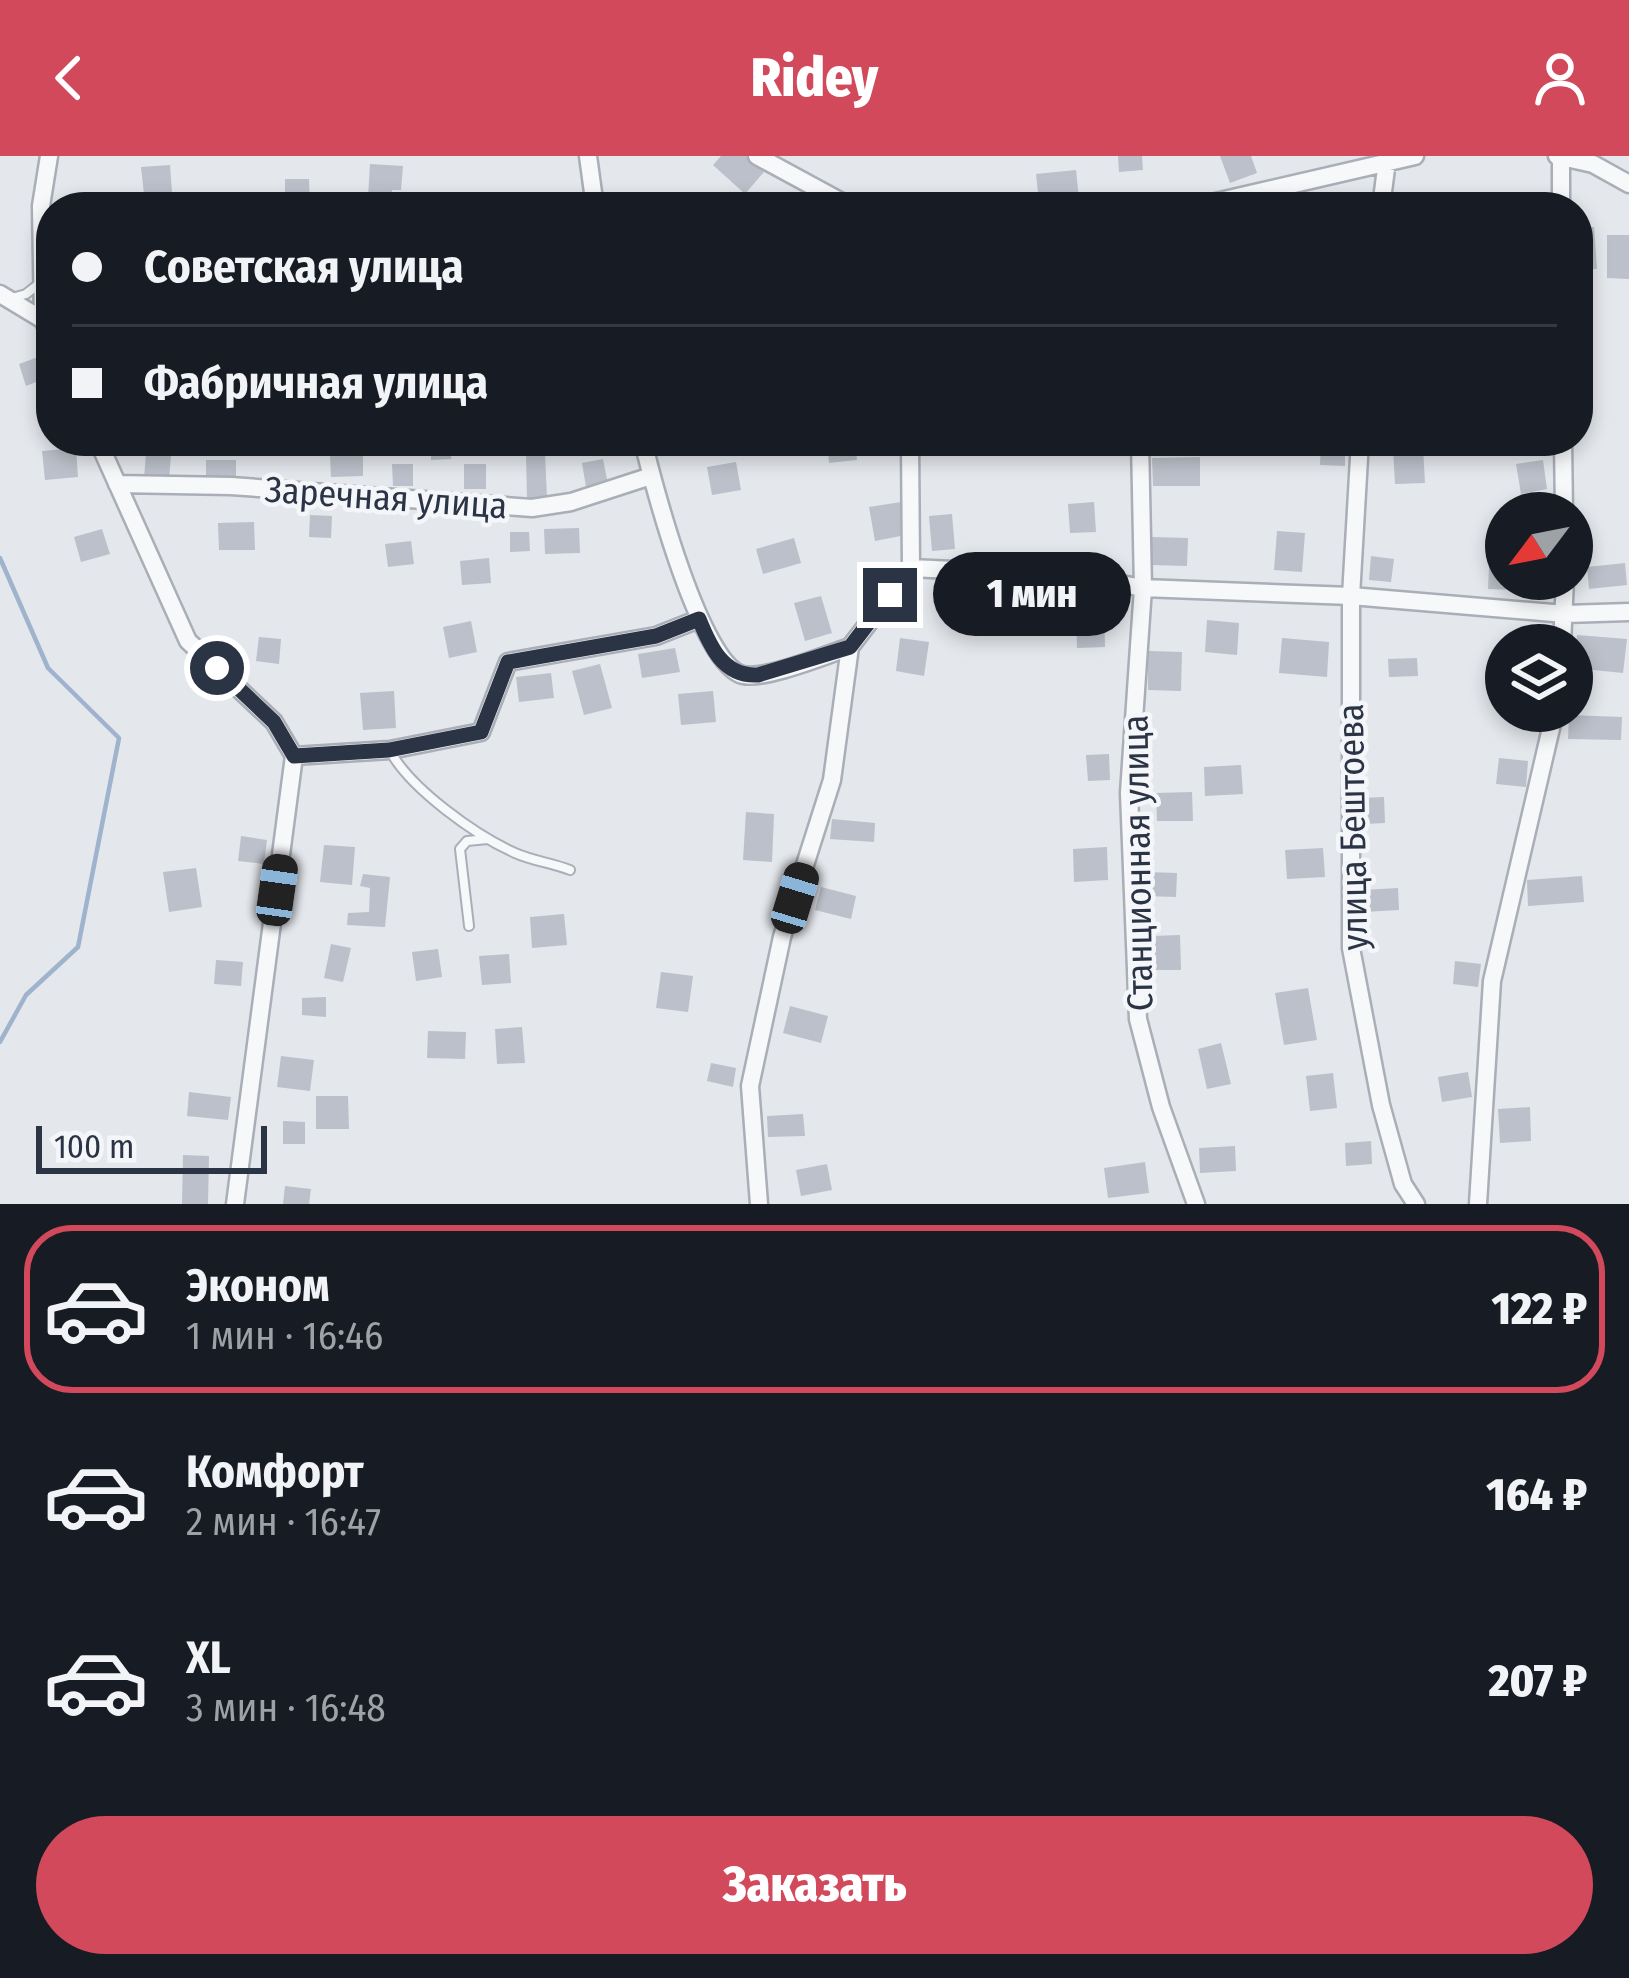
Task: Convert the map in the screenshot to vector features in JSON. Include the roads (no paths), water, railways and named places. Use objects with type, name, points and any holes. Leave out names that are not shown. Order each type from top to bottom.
[{"type":"street","points":[[43,192],[49,156]]},
{"type":"street","points":[[588,156],[594,192]]},
{"type":"street","points":[[757,156],[823,192]]},
{"type":"street","points":[[1257,192],[1415,156]]},
{"type":"street","points":[[1561,192],[1559,156],[1593,164],[1629,184]]},
{"type":"street","points":[[1383,192],[1387,161]]},
{"type":"street","points":[[5,296],[36,320]]},
{"type":"street","points":[[105,456],[188,641],[274,722],[294,756],[235,1204]]},
{"type":"street","points":[[647,456],[699,619],[716,655],[729,668],[758,675],[850,647]]},
{"type":"street","points":[[758,1204],[750,1086],[782,938],[832,780],[850,647],[910,568],[910,456]]},
{"type":"street","name":"Станционная улица","points":[[1140,456],[1143,587],[1129,794],[1138,1018],[1196,1204]]},
{"type":"street","name":"улица Бештоева","points":[[1359,456],[1352,596],[1351,948],[1381,1105],[1403,1184],[1416,1204]]},
{"type":"street","points":[[1563,456],[1564,492]]},
{"type":"street","name":"Заречная улица","points":[[117,484],[532,508],[571,502],[651,476]]},
{"type":"street","points":[[910,568],[1078,576],[1143,587],[1352,596],[1565,614],[1629,612]]},
{"type":"street","points":[[1564,624],[1565,600]]},
{"type":"street","points":[[294,756],[389,750],[481,732],[508,662],[656,636],[699,619]]},
{"type":"street","points":[[1478,1204],[1492,981],[1550,732]]},
{"type":"lane","points":[[5,296],[26,294],[36,286]]},
{"type":"lane","points":[[389,750],[411,780],[490,839],[523,856],[570,870]]},
{"type":"lane","points":[[470,926],[460,849],[467,841],[490,839]]},
{"type":"waterway","points":[[0,558],[48,668],[119,738],[78,947],[26,995],[0,1042]]}]
